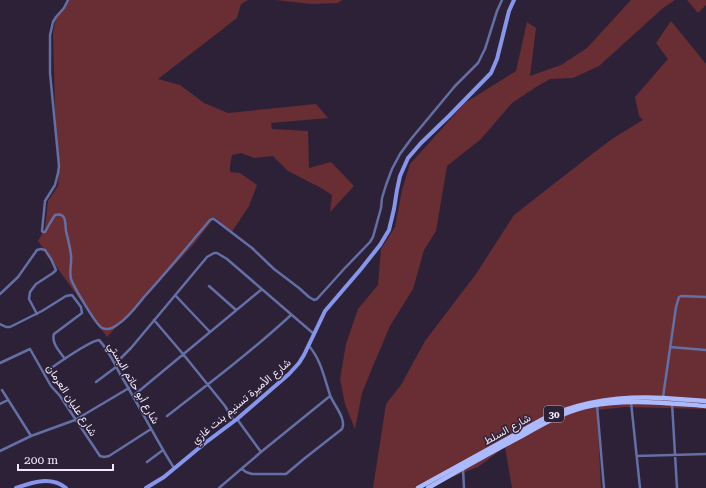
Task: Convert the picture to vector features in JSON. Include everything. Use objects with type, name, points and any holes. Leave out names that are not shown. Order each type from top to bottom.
[{"type":"main road","name":"شارع الأميرة تسنيم بنت غازي","points":[[146,488],[164,477],[235,420],[289,374],[299,363],[325,311],[380,245],[389,230],[394,209],[396,190],[408,158],[491,73],[497,59],[509,11],[514,0]]},
{"type":"main road","name":"شارع السلط","points":[[418,488],[532,425],[565,410],[585,404],[629,398],[663,398],[706,401]]},
{"type":"main road","name":"شارع السلط","points":[[428,488],[554,418],[577,410],[616,402],[672,403],[706,406]]},
{"type":"main road","points":[[16,488],[35,482],[50,481],[66,488]]},
{"type":"main road","name":"شارع الأميرة تسنيم بنت غازي","points":[[152,488],[157,481]]},
{"type":"street","points":[[68,0],[64,8],[54,19],[50,31],[50,73],[59,166],[54,185],[45,201],[42,231],[45,232],[55,215],[60,214],[63,216],[70,250],[70,271],[72,280],[98,324],[102,328],[106,329],[114,327],[126,318],[212,219],[239,238],[309,297],[313,300],[317,299],[370,242],[373,237],[386,185],[400,154],[455,86],[478,63],[486,49],[497,11],[502,0]]},
{"type":"street","points":[[0,294],[18,277],[37,250],[46,250],[56,270],[30,292],[29,299],[37,314]]},
{"type":"street","points":[[96,382],[131,348],[207,257],[214,253],[217,253],[227,259],[314,334]]},
{"type":"street","points":[[209,286],[236,310]]},
{"type":"street","points":[[133,396],[262,289]]},
{"type":"street","points":[[0,324],[10,327],[37,314],[69,295],[73,296],[83,311],[54,334],[53,337],[53,340],[65,358]]},
{"type":"street","points":[[175,295],[210,332]]},
{"type":"street","points":[[663,398],[676,307],[679,297],[706,297]]},
{"type":"street","points":[[167,416],[208,385],[280,326],[291,315]]},
{"type":"street","points":[[154,320],[261,452]]},
{"type":"street","name":"شارع أبو حاتم البستي","points":[[44,373],[65,358],[98,340],[102,343],[129,388],[174,469]]},
{"type":"street","points":[[242,469],[252,474],[286,474],[340,432],[344,427],[343,421],[330,396],[320,363],[314,351],[308,345]]},
{"type":"street","points":[[670,347],[706,350]]},
{"type":"street","name":"شارع عليان العرمان","points":[[0,363],[30,349],[51,386],[60,396],[97,453],[102,457],[109,456],[152,429]]},
{"type":"street","points":[[0,451],[31,436],[75,420],[129,388]]},
{"type":"street","points":[[2,390],[31,436]]},
{"type":"street","points":[[219,488],[330,396]]},
{"type":"street","points":[[0,404],[8,400]]},
{"type":"street","points":[[631,402],[640,488]]},
{"type":"street","points":[[672,403],[677,488]]},
{"type":"street","points":[[597,405],[604,488]]},
{"type":"street","points":[[147,462],[163,450]]},
{"type":"street","points":[[637,456],[706,454]]},
{"type":"street","points":[[463,468],[464,488]]},
{"type":"shaded area","points":[[69,0],[248,0],[241,4],[237,18],[158,79],[180,85],[204,103],[228,113],[316,104],[328,118],[271,123],[272,129],[308,131],[309,168],[331,162],[354,186],[330,212],[332,195],[288,171],[273,156],[254,158],[241,153],[232,155],[230,172],[240,173],[257,185],[249,206],[231,233],[215,217],[193,245],[107,337],[38,241],[45,229],[48,201],[58,186],[59,169],[55,111],[53,33],[56,18],[65,8]]},
{"type":"shaded area","points":[[276,0],[342,0],[338,3],[311,4]]},
{"type":"shaded area","points":[[631,0],[675,0],[663,8],[599,66],[573,78],[550,79],[512,103],[481,139],[447,166],[436,231],[424,250],[413,289],[390,326],[373,366],[362,393],[355,429],[345,404],[340,379],[346,344],[358,309],[378,285],[381,249],[395,227],[402,190],[410,164],[465,103],[516,71],[527,22],[536,28],[530,76],[561,65],[587,48]]},
{"type":"shaded area","points":[[687,0],[706,0],[706,5],[698,13]]},
{"type":"shaded area","points":[[671,21],[706,64],[706,409],[625,407],[597,410],[601,488],[512,488],[505,447],[478,467],[426,487],[373,488],[386,404],[401,385],[425,341],[476,274],[514,215],[615,137],[643,120],[639,116],[635,97],[668,59],[656,43]]}]
